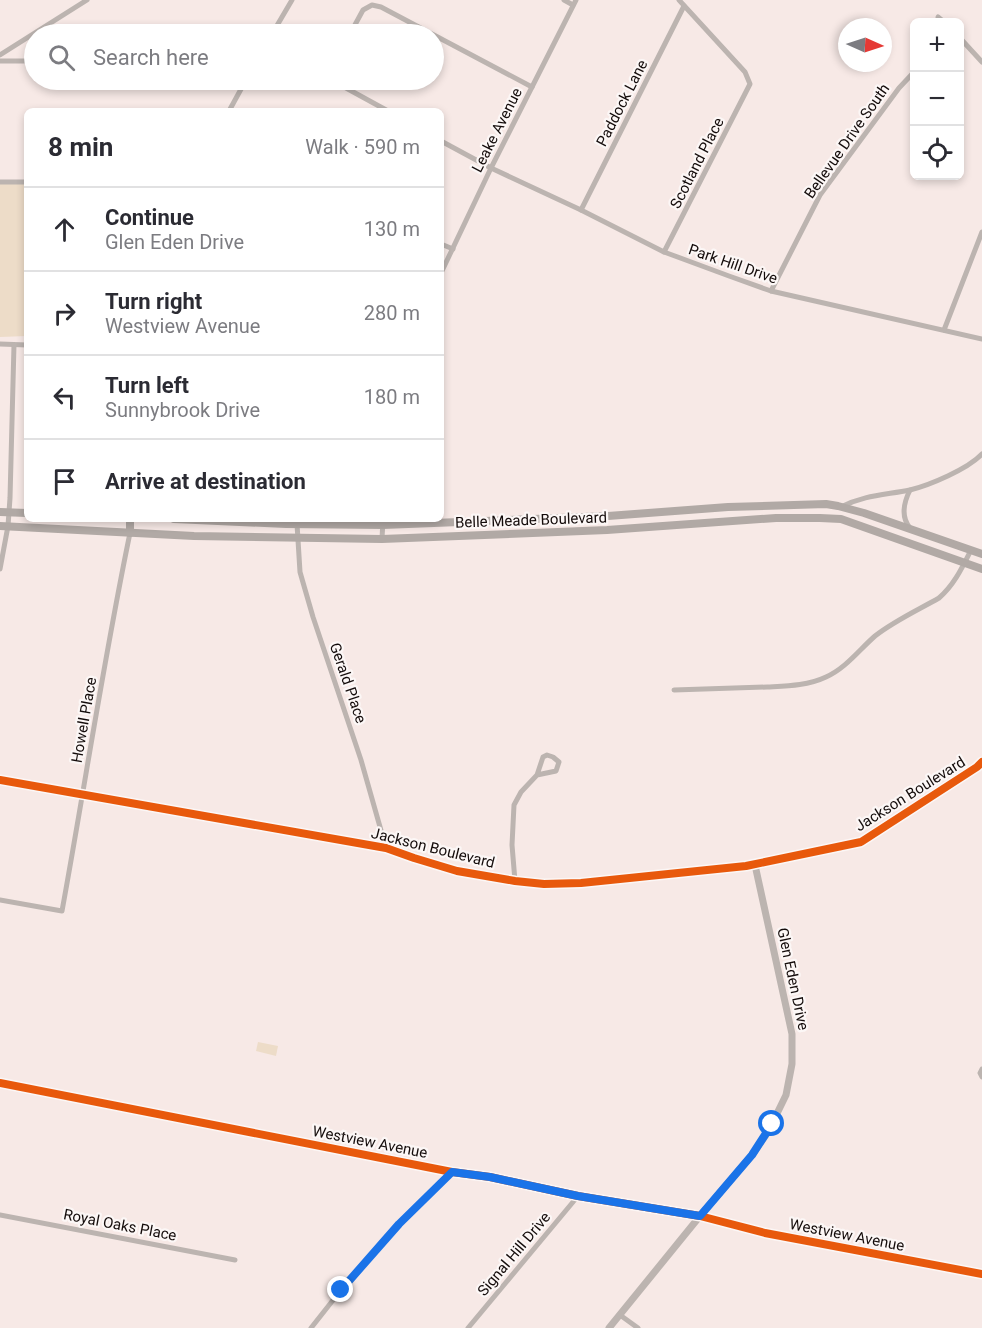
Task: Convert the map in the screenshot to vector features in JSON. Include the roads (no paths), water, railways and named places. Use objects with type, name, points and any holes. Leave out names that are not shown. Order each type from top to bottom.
[{"type":"main road","name":"Belle Meade Boulevard","points":[[444,521],[520,520],[826,504],[982,554]]},
{"type":"main road","points":[[838,519],[841,507]]},
{"type":"main road","points":[[0,512],[24,513]]},
{"type":"main road","points":[[561,518],[561,532]]},
{"type":"main road","name":"Belle Meade Boulevard","points":[[4,526],[130,533],[382,539],[561,532],[776,518],[838,519],[982,569]]},
{"type":"main road","points":[[520,520],[521,534]]},
{"type":"main road","points":[[130,522],[130,533]]},
{"type":"main road","name":"Belle Meade Boulevard","points":[[248,522],[297,524],[383,522]]},
{"type":"main road","points":[[908,542],[913,531]]},
{"type":"street","points":[[48,24],[87,0]]},
{"type":"street","points":[[278,24],[292,0]]},
{"type":"street","points":[[564,0],[575,3]]},
{"type":"street","points":[[679,0],[684,6]]},
{"type":"street","name":"Leake Avenue","points":[[444,267],[490,168],[575,3]]},
{"type":"street","points":[[355,24],[363,10],[372,4],[413,24]]},
{"type":"street","name":"Scotland Place","points":[[664,252],[750,84],[745,72],[684,6]]},
{"type":"street","name":"Paddock Lane","points":[[581,210],[684,6]]},
{"type":"street","points":[[0,54],[24,39]]},
{"type":"street","points":[[444,40],[532,87]]},
{"type":"street","points":[[964,42],[982,62]]},
{"type":"street","points":[[0,61],[24,61]]},
{"type":"street","name":"Bellevue Drive South","points":[[771,291],[820,195],[899,88],[910,77]]},
{"type":"street","points":[[231,108],[241,90]]},
{"type":"street","points":[[350,90],[383,108]]},
{"type":"street","name":"Park Hill Drive","points":[[444,143],[490,168],[664,252],[771,291],[982,339]]},
{"type":"street","points":[[0,182],[24,182]]},
{"type":"street","points":[[944,330],[982,232]]},
{"type":"street","points":[[444,245],[453,249]]},
{"type":"street","points":[[0,344],[24,345]]},
{"type":"street","points":[[0,568],[4,526],[9,512],[14,345]]},
{"type":"street","points":[[841,507],[860,498],[910,490],[945,477],[982,454]]},
{"type":"street","points":[[910,490],[904,505],[904,512],[906,523],[913,531]]},
{"type":"street","points":[[382,539],[383,522]]},
{"type":"street","name":"Gerald Place","points":[[297,524],[300,572],[312,617],[361,760],[386,848]]},
{"type":"street","name":"Howell Place","points":[[0,900],[62,911],[117,592],[130,533]]},
{"type":"street","points":[[674,690],[797,685],[828,676],[840,669],[883,630],[939,598],[947,591],[956,580],[971,550]]},
{"type":"street","points":[[515,881],[512,845],[514,805],[521,792],[537,775],[543,757],[547,755],[559,762],[556,771],[537,775]]},
{"type":"street","name":"Jackson Boulevard","points":[[0,780],[386,848],[457,871],[544,884],[581,883],[755,865],[861,842],[975,769],[982,762]]},
{"type":"street","name":"Glen Eden Drive","points":[[609,1328],[752,1155],[768,1132],[786,1095],[792,1064],[792,1034],[755,865]]},
{"type":"street","points":[[982,1069],[980,1073],[982,1077]]},
{"type":"street","name":"Westview Avenue","points":[[0,1083],[578,1196],[700,1216],[765,1233],[982,1274]]},
{"type":"street","points":[[311,1328],[399,1224],[452,1172]]},
{"type":"street","name":"Signal Hill Drive","points":[[468,1328],[578,1196]]},
{"type":"street","name":"Royal Oaks Place","points":[[0,1215],[235,1260]]},
{"type":"street","points":[[620,1315],[638,1328]]}]
